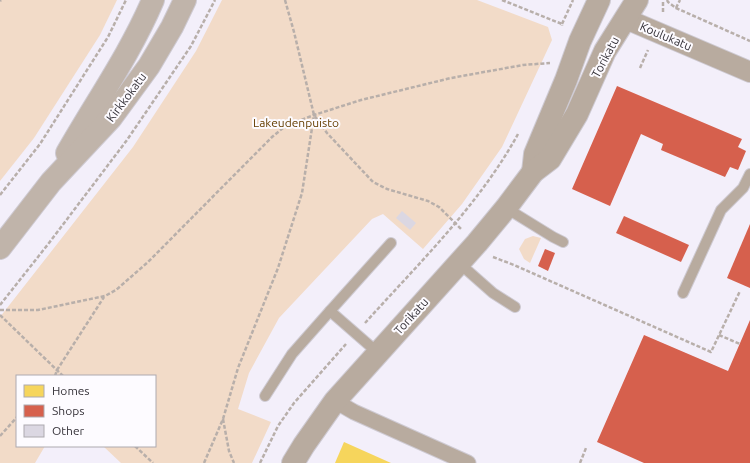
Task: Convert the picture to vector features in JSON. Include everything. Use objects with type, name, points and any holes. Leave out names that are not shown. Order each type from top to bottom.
[{"type":"main road","name":"Kirkkokatu","points":[[51,182],[89,114],[112,78],[153,0]]},
{"type":"main road","name":"Kirkkokatu","points":[[0,248],[51,182],[115,113],[149,66],[172,27],[185,0]]},
{"type":"street","name":"Torikatu","points":[[293,463],[335,401],[377,352],[459,263],[506,208],[533,172],[550,160],[577,114],[605,51],[637,0]]},
{"type":"street","name":"Torikatu","points":[[533,172],[535,154],[566,80],[593,2]]},
{"type":"street","name":"Koulukatu","points":[[593,2],[626,19],[750,72]]},
{"type":"street","points":[[335,401],[354,412],[468,463]]},
{"type":"lane","points":[[684,293],[721,210],[743,188],[750,174]]},
{"type":"lane","points":[[506,208],[563,242]]},
{"type":"lane","points":[[265,396],[292,354],[391,243]]},
{"type":"lane","points":[[459,263],[493,293],[515,307]]},
{"type":"lane","points":[[330,311],[377,352]]},
{"type":"path","points":[[0,195],[40,144],[108,37],[126,0]]},
{"type":"path","points":[[0,305],[127,140],[191,46],[215,0]]},
{"type":"path","points":[[284,0],[294,32],[314,115],[327,133],[373,182],[428,201],[439,207],[454,223]]},
{"type":"path","points":[[502,0],[562,24]]},
{"type":"path","points":[[563,29],[562,24],[572,0]]},
{"type":"path","points":[[667,0],[676,8],[750,41]]},
{"type":"path","points":[[676,8],[680,0]]},
{"type":"path","points":[[0,310],[38,310],[105,296],[116,290],[148,262],[272,137],[283,128],[314,115],[361,100],[451,78],[523,65],[552,63],[548,70]]},
{"type":"path","points":[[204,463],[223,419],[238,368],[278,268],[302,193],[314,115]]},
{"type":"path","points":[[260,463],[278,426],[286,414],[454,223],[490,179],[509,151],[519,132]]},
{"type":"path","points":[[492,257],[514,265],[711,352],[740,291]]},
{"type":"path","points":[[55,375],[57,370],[105,296]]},
{"type":"path","points":[[0,315],[62,375]]},
{"type":"path","points":[[719,335],[740,344]]},
{"type":"path","points":[[0,436],[16,419]]},
{"type":"path","points":[[223,419],[229,451],[234,463]]},
{"type":"path","points":[[136,447],[153,463]]},
{"type":"path","points":[[580,463],[586,448]]},
{"type":"green space","points":[[0,0],[117,0],[100,35],[34,138],[0,181]]},
{"type":"green space","name":"Lakeudenpuisto","points":[[222,0],[477,0],[548,27],[552,40],[502,147],[462,204],[423,249],[383,214],[372,219],[279,318],[249,373],[238,409],[271,422],[252,463],[121,463],[104,447],[156,447],[156,375],[16,375],[16,447],[44,447],[35,463],[0,463],[0,317],[133,147],[196,51]]},
{"type":"green space","points":[[533,236],[541,238],[530,263],[524,259],[519,249],[525,239]]},
{"type":"building: Homes","points":[[344,442],[391,463],[335,463]]},
{"type":"building: Shops","points":[[617,86],[742,139],[738,147],[746,151],[738,170],[730,167],[725,177],[661,150],[663,144],[641,134],[610,206],[572,189]]},
{"type":"building: Shops","points":[[624,216],[689,245],[681,262],[616,233]]},
{"type":"building: Shops","points":[[750,224],[750,288],[727,278]]},
{"type":"building: Shops","points":[[545,249],[555,253],[548,271],[538,266]]},
{"type":"building: Shops","points":[[750,320],[750,463],[644,463],[597,442],[644,335],[728,371]]},
{"type":"building: Other","points":[[402,211],[416,223],[410,230],[396,218]]}]
